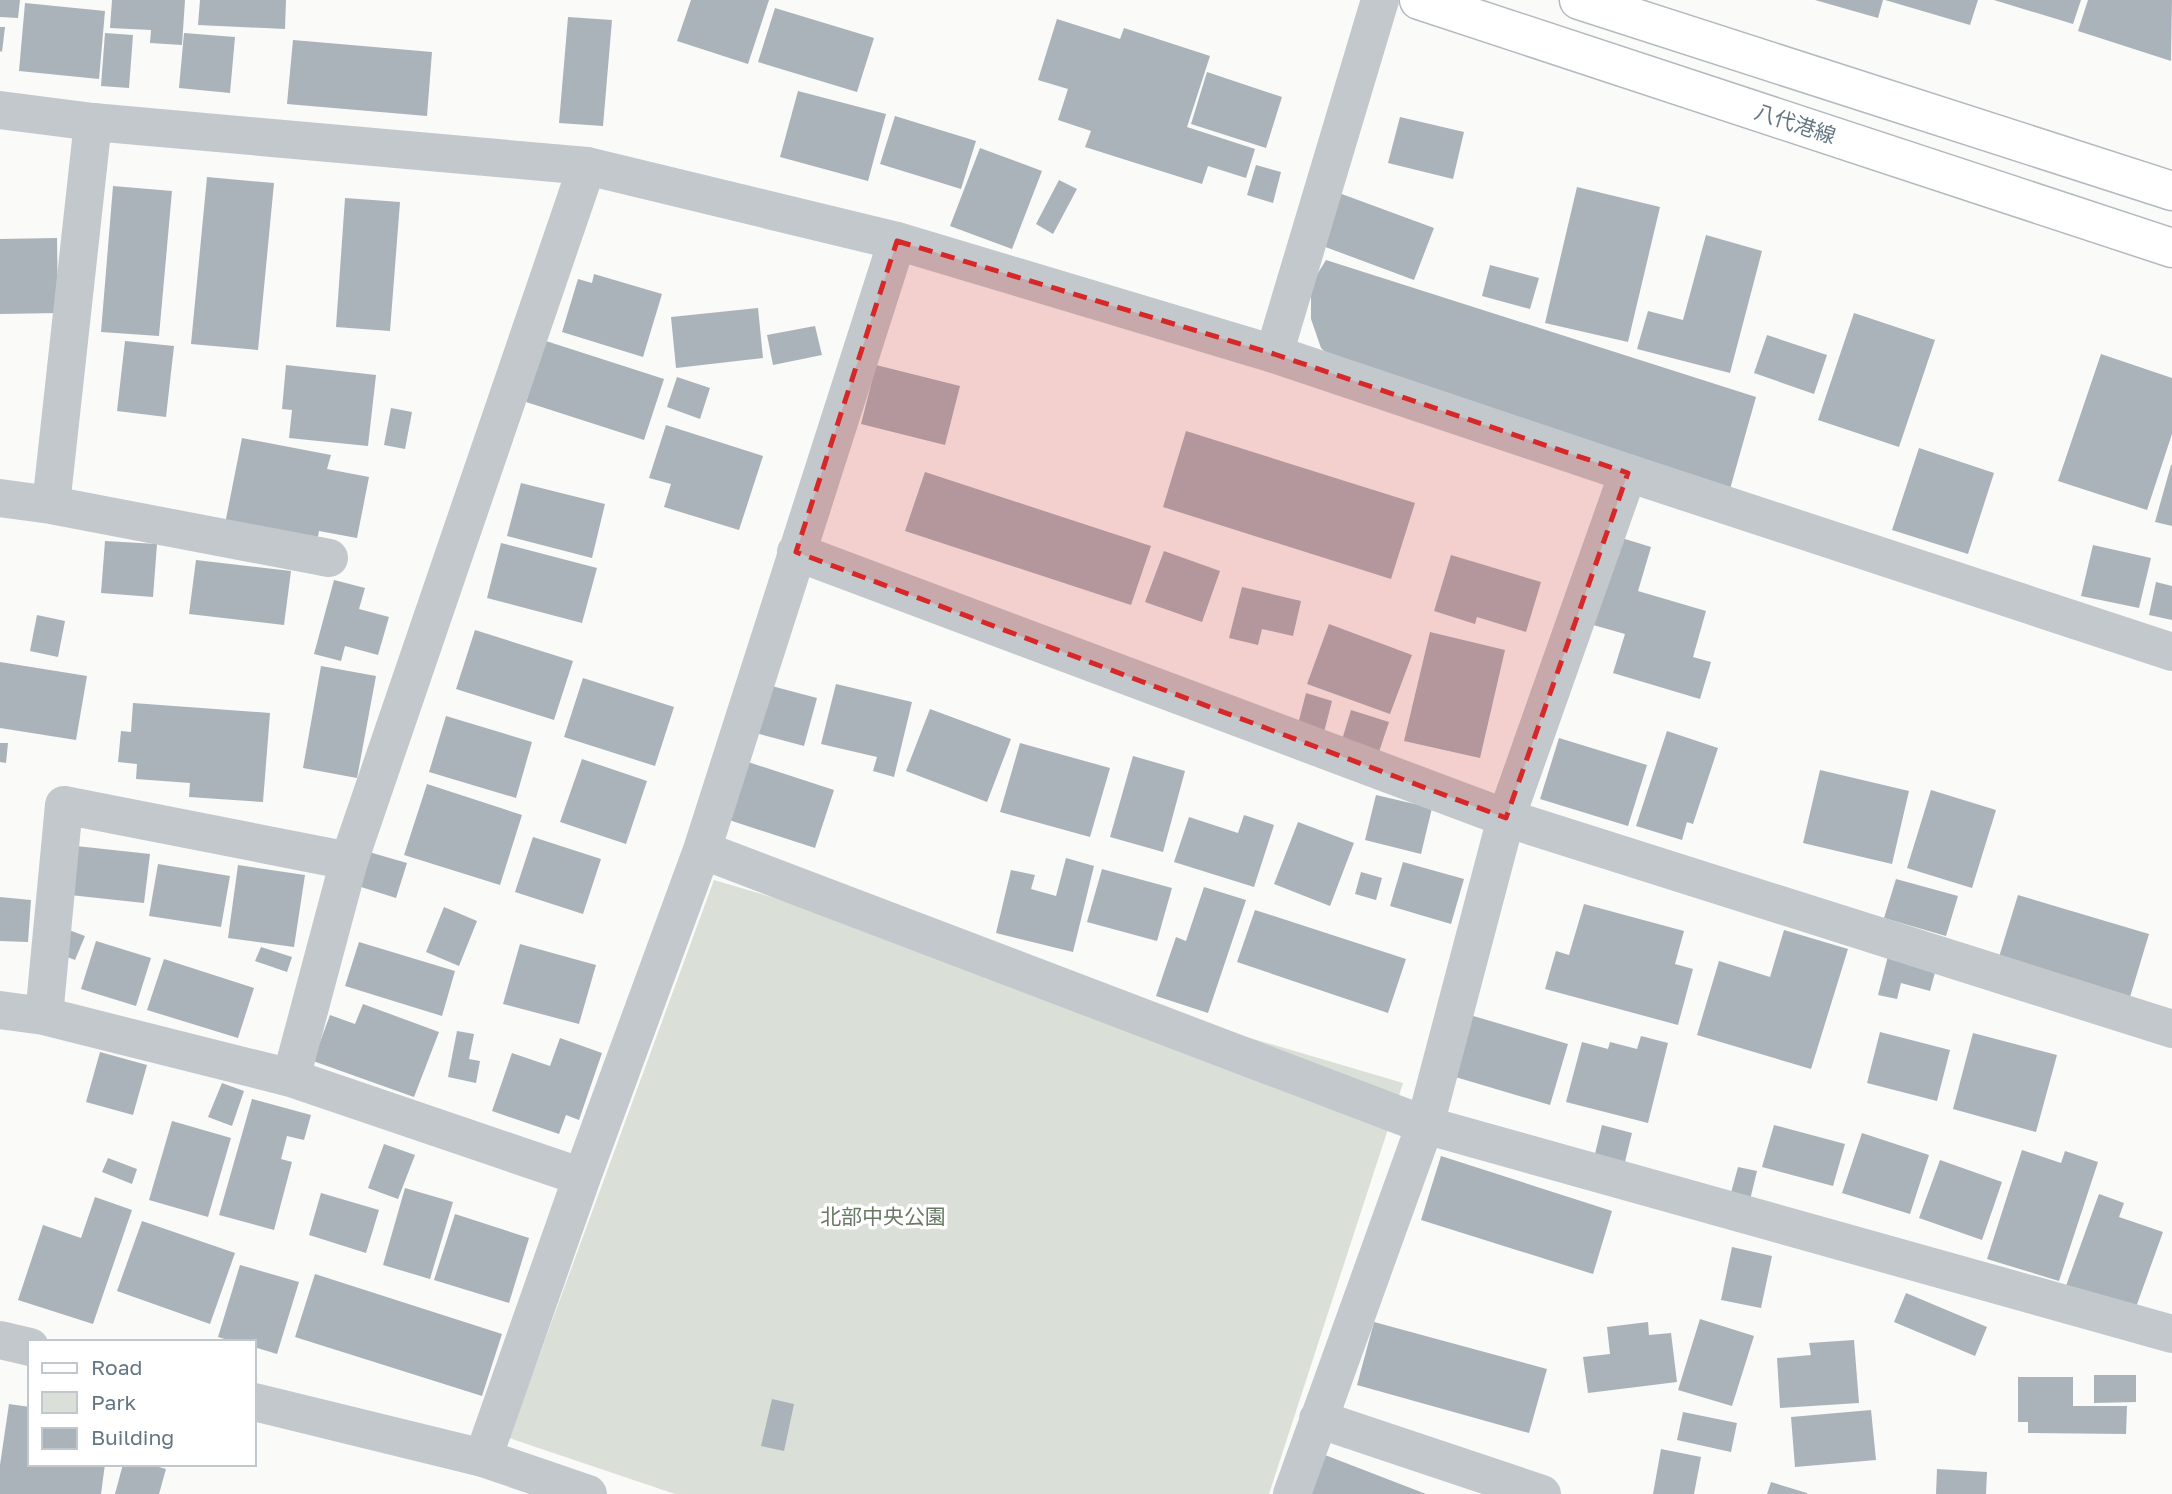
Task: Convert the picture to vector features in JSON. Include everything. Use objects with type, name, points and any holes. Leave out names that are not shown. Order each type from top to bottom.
[{"type":"main road","name":"八代港線","points":[[1419,0],[2172,248]]},
{"type":"main road","points":[[1579,0],[2172,191]]},
{"type":"street","points":[[1274,354],[1380,0]]},
{"type":"street","points":[[0,110],[93,122],[587,166],[897,241],[1274,354],[2172,652]]},
{"type":"street","points":[[51,505],[93,122]]},
{"type":"street","points":[[291,1078],[349,861],[587,166]]},
{"type":"street","points":[[484,1458],[582,1177],[702,850],[897,241]]},
{"type":"street","points":[[1292,1494],[1424,1125],[1506,818],[1628,473]]},
{"type":"street","points":[[0,498],[51,505],[329,558]]},
{"type":"street","points":[[796,552],[1506,818],[2172,1027],[2172,1035]]},
{"type":"street","points":[[44,1016],[64,805],[349,861]]},
{"type":"street","points":[[702,850],[1424,1125],[2172,1334]]},
{"type":"street","points":[[0,1010],[44,1016],[291,1078],[582,1177]]},
{"type":"street","points":[[0,1340],[28,1347]]},
{"type":"street","points":[[256,1402],[484,1458],[588,1494]]},
{"type":"street","points":[[1318,1419],[1542,1494]]},
{"type":"highlighted area","points":[[897,241],[1274,354],[1628,473],[1506,818],[796,552]]},
{"type":"green space","name":"北部中央公園","points":[[714,880],[1403,1083],[1269,1494],[675,1494],[509,1438]]},
{"type":"building","points":[[0,0],[20,0],[18,18],[0,17]]},
{"type":"building","points":[[112,0],[185,0],[182,45],[150,43],[151,30],[110,28]]},
{"type":"building","points":[[200,0],[286,0],[285,29],[198,25]]},
{"type":"building","points":[[691,0],[769,0],[748,64],[677,41]]},
{"type":"building","points":[[1815,0],[1883,0],[1878,18]]},
{"type":"building","points":[[1885,0],[1978,0],[1970,25]]},
{"type":"building","points":[[1994,0],[2081,0],[2073,24]]},
{"type":"building","points":[[2088,0],[2172,0],[2171,61],[2078,31]]},
{"type":"building","points":[[25,3],[105,11],[99,79],[19,71]]},
{"type":"building","points":[[775,8],[874,38],[857,92],[758,62]]},
{"type":"building","points":[[568,17],[612,20],[603,126],[559,123]]},
{"type":"building","points":[[1057,19],[1120,39],[1124,28],[1210,56],[1187,127],[1255,149],[1246,178],[1208,166],[1202,184],[1085,147],[1091,131],[1058,120],[1068,89],[1038,80]]},
{"type":"building","points":[[0,27],[5,27],[2,52],[0,51]]},
{"type":"building","points":[[105,33],[133,35],[129,88],[101,86]]},
{"type":"building","points":[[184,33],[235,37],[230,93],[179,88]]},
{"type":"building","points":[[293,40],[432,52],[427,116],[287,104]]},
{"type":"building","points":[[1207,72],[1282,97],[1266,148],[1191,124]]},
{"type":"building","points":[[798,91],[886,114],[868,181],[780,157]]},
{"type":"building","points":[[895,116],[976,141],[961,189],[880,164]]},
{"type":"building","points":[[1400,117],[1464,132],[1453,179],[1388,163]]},
{"type":"building","points":[[980,148],[1042,171],[1012,249],[950,226]]},
{"type":"building","points":[[1256,165],[1281,172],[1273,203],[1247,195]]},
{"type":"building","points":[[207,177],[274,183],[258,350],[191,344]]},
{"type":"building","points":[[1059,180],[1077,189],[1053,234],[1036,224]]},
{"type":"building","points":[[113,186],[172,191],[159,336],[101,332]]},
{"type":"building","points":[[1577,187],[1660,207],[1628,342],[1545,323]]},
{"type":"building","points":[[1339,193],[1434,228],[1414,280],[1320,245]]},
{"type":"building","points":[[345,198],[400,202],[390,331],[336,327]]},
{"type":"building","points":[[1706,235],[1762,251],[1730,373],[1637,349],[1648,311],[1683,320]]},
{"type":"building","points":[[57,238],[58,313],[0,314],[0,239]]},
{"type":"building","points":[[1326,260],[1756,397],[1730,489],[1336,362],[1321,348],[1311,319],[1311,293]]},
{"type":"building","points":[[1490,265],[1539,278],[1530,309],[1482,296]]},
{"type":"building","points":[[594,274],[662,294],[643,357],[562,332],[578,279],[592,283]]},
{"type":"building","points":[[758,308],[763,358],[676,368],[671,317]]},
{"type":"building","points":[[1854,313],[1935,340],[1899,447],[1818,420]]},
{"type":"building","points":[[815,326],[822,355],[773,365],[767,335]]},
{"type":"building","points":[[1767,335],[1827,355],[1814,394],[1754,373]]},
{"type":"building","points":[[125,341],[174,346],[166,417],[117,411]]},
{"type":"building","points":[[546,341],[664,379],[644,440],[526,402]]},
{"type":"building","points":[[2101,354],[2172,378],[2172,434],[2147,510],[2058,481]]},
{"type":"building","points":[[286,365],[376,375],[368,446],[289,438],[292,410],[282,409]]},
{"type":"building","points":[[876,365],[960,386],[945,445],[861,424]]},
{"type":"building","points":[[677,377],[710,388],[700,419],[667,407]]},
{"type":"building","points":[[391,408],[412,412],[405,449],[384,445]]},
{"type":"building","points":[[666,425],[763,456],[739,530],[664,507],[671,484],[649,478]]},
{"type":"building","points":[[1186,431],[1415,503],[1391,579],[1163,507]]},
{"type":"building","points":[[242,438],[331,455],[327,469],[369,477],[357,538],[319,531],[317,542],[225,524]]},
{"type":"building","points":[[1919,448],[1994,473],[1968,554],[1892,530]]},
{"type":"building","points":[[2172,465],[2172,526],[2155,522]]},
{"type":"building","points":[[925,472],[1151,546],[1131,605],[905,531]]},
{"type":"building","points":[[521,483],[605,504],[592,558],[507,536]]},
{"type":"building","points":[[1612,535],[1651,547],[1638,591],[1706,611],[1693,657],[1711,662],[1700,699],[1613,673],[1625,634],[1586,623]]},
{"type":"building","points":[[105,541],[157,544],[153,597],[101,593]]},
{"type":"building","points":[[501,543],[597,568],[582,623],[487,598]]},
{"type":"building","points":[[2093,545],[2151,558],[2139,608],[2081,596]]},
{"type":"building","points":[[1164,551],[1220,571],[1202,622],[1145,602]]},
{"type":"building","points":[[1451,555],[1541,582],[1526,632],[1477,617],[1475,624],[1434,611]]},
{"type":"building","points":[[196,560],[291,571],[284,625],[189,614]]},
{"type":"building","points":[[334,580],[365,588],[359,609],[389,617],[378,655],[345,646],[341,661],[314,654]]},
{"type":"building","points":[[2156,582],[2172,586],[2172,620],[2149,615]]},
{"type":"building","points":[[1242,587],[1301,601],[1293,636],[1262,629],[1258,645],[1229,638]]},
{"type":"building","points":[[37,615],[65,621],[58,657],[30,651]]},
{"type":"building","points":[[1329,624],[1412,655],[1390,714],[1307,684]]},
{"type":"building","points":[[475,630],[573,661],[554,720],[456,689]]},
{"type":"building","points":[[1430,632],[1505,650],[1480,758],[1404,741]]},
{"type":"building","points":[[0,662],[87,676],[76,740],[0,728]]},
{"type":"building","points":[[321,666],[376,676],[357,778],[303,768]]},
{"type":"building","points":[[583,678],[674,707],[655,766],[564,737]]},
{"type":"building","points":[[836,684],[912,702],[894,777],[873,771],[877,757],[821,744]]},
{"type":"building","points":[[768,685],[817,698],[804,746],[756,733]]},
{"type":"building","points":[[1306,693],[1332,701],[1323,736],[1297,728]]},
{"type":"building","points":[[133,703],[270,713],[263,802],[189,797],[190,783],[136,779],[137,764],[118,762],[121,731],[131,732]]},
{"type":"building","points":[[930,709],[1011,739],[987,802],[906,771]]},
{"type":"building","points":[[1351,710],[1389,722],[1378,755],[1341,743]]},
{"type":"building","points":[[446,716],[532,742],[516,798],[429,772]]},
{"type":"building","points":[[1667,731],[1718,748],[1693,824],[1687,822],[1682,840],[1636,826]]},
{"type":"building","points":[[1559,738],[1647,765],[1628,826],[1540,799]]},
{"type":"building","points":[[0,743],[8,743],[6,763],[0,762]]},
{"type":"building","points":[[1020,743],[1110,768],[1090,837],[1000,812]]},
{"type":"building","points":[[1133,756],[1185,771],[1163,852],[1110,837]]},
{"type":"building","points":[[582,759],[647,781],[626,844],[560,822]]},
{"type":"building","points":[[745,761],[834,790],[815,848],[726,819]]},
{"type":"building","points":[[1820,770],[1909,791],[1892,864],[1803,843]]},
{"type":"building","points":[[427,784],[522,815],[500,885],[404,855]]},
{"type":"building","points":[[1931,790],[1996,810],[1972,888],[1907,868]]},
{"type":"building","points":[[1376,795],[1432,808],[1421,854],[1365,840]]},
{"type":"building","points":[[1244,815],[1274,825],[1254,887],[1174,862],[1189,817],[1238,833]]},
{"type":"building","points":[[1298,822],[1354,843],[1330,906],[1274,884]]},
{"type":"building","points":[[533,837],[601,859],[583,914],[515,892]]},
{"type":"building","points":[[76,846],[150,854],[144,903],[70,895]]},
{"type":"building","points":[[369,852],[407,863],[396,898],[358,886]]},
{"type":"building","points":[[1066,858],[1094,866],[1073,952],[996,933],[1011,870],[1035,875],[1031,889],[1056,896]]},
{"type":"building","points":[[1403,862],[1464,879],[1451,924],[1390,906]]},
{"type":"building","points":[[158,864],[230,876],[221,927],[149,916]]},
{"type":"building","points":[[238,865],[305,875],[294,947],[228,938]]},
{"type":"building","points":[[1102,869],[1172,888],[1157,941],[1087,922]]},
{"type":"building","points":[[1361,872],[1382,878],[1376,900],[1355,894]]},
{"type":"building","points":[[1896,879],[1958,896],[1946,936],[1884,918]]},
{"type":"building","points":[[1204,887],[1246,900],[1208,1013],[1156,996],[1176,937],[1186,941]]},
{"type":"building","points":[[2018,895],[2149,934],[2130,997],[1999,957]]},
{"type":"building","points":[[0,897],[31,900],[28,942],[0,941]]},
{"type":"building","points":[[1584,904],[1684,931],[1675,964],[1693,969],[1678,1025],[1545,989],[1556,951],[1569,955]]},
{"type":"building","points":[[444,907],[477,921],[459,966],[426,952]]},
{"type":"building","points":[[1255,910],[1406,959],[1388,1013],[1237,962]]},
{"type":"building","points":[[69,930],[85,936],[75,960],[60,954]]},
{"type":"building","points":[[1784,930],[1848,949],[1811,1069],[1697,1035],[1719,961],[1770,977]]},
{"type":"building","points":[[96,941],[151,958],[136,1006],[81,989]]},
{"type":"building","points":[[359,942],[455,971],[442,1016],[345,986]]},
{"type":"building","points":[[520,944],[596,965],[579,1024],[503,1004]]},
{"type":"building","points":[[261,947],[292,957],[287,972],[255,961]]},
{"type":"building","points":[[1888,956],[1936,969],[1930,991],[1901,983],[1897,999],[1878,995]]},
{"type":"building","points":[[164,959],[254,988],[238,1038],[147,1010]]},
{"type":"building","points":[[363,1004],[439,1032],[414,1097],[313,1061],[330,1015],[355,1024]]},
{"type":"building","points":[[1470,1015],[1568,1044],[1550,1105],[1452,1076]]},
{"type":"building","points":[[457,1031],[474,1034],[469,1059],[480,1061],[476,1083],[448,1077]]},
{"type":"building","points":[[1880,1032],[1950,1050],[1937,1101],[1867,1083]]},
{"type":"building","points":[[1973,1033],[2057,1055],[2036,1132],[1953,1109]]},
{"type":"building","points":[[1641,1036],[1668,1043],[1648,1123],[1566,1102],[1582,1042],[1608,1049],[1610,1042],[1637,1049]]},
{"type":"building","points":[[560,1038],[602,1053],[579,1120],[566,1115],[559,1134],[492,1111],[512,1053],[550,1066]]},
{"type":"building","points":[[100,1052],[147,1065],[133,1115],[86,1102]]},
{"type":"building","points":[[222,1083],[244,1091],[232,1126],[208,1117]]},
{"type":"building","points":[[252,1099],[311,1115],[304,1140],[287,1136],[281,1159],[292,1162],[274,1230],[219,1215]]},
{"type":"building","points":[[172,1121],[231,1138],[208,1217],[149,1200]]},
{"type":"building","points":[[1602,1125],[1632,1133],[1624,1166],[1594,1158]]},
{"type":"building","points":[[1774,1125],[1845,1144],[1833,1186],[1762,1167]]},
{"type":"building","points":[[1862,1133],[1929,1155],[1910,1214],[1842,1193]]},
{"type":"building","points":[[384,1144],[415,1155],[398,1199],[368,1188]]},
{"type":"building","points":[[2022,1150],[2061,1163],[2065,1151],[2098,1162],[2059,1281],[1987,1259]]},
{"type":"building","points":[[1441,1156],[1612,1211],[1593,1274],[1421,1220]]},
{"type":"building","points":[[108,1158],[137,1169],[132,1184],[102,1172]]},
{"type":"building","points":[[1940,1160],[2002,1182],[1982,1240],[1919,1218]]},
{"type":"building","points":[[1738,1167],[1757,1171],[1749,1204],[1729,1200]]},
{"type":"building","points":[[405,1188],[453,1202],[430,1279],[383,1265]]},
{"type":"building","points":[[321,1193],[379,1210],[366,1253],[309,1235]]},
{"type":"building","points":[[2099,1194],[2124,1203],[2119,1217],[2163,1232],[2131,1321],[2062,1297]]},
{"type":"building","points":[[95,1197],[132,1210],[93,1324],[18,1300],[43,1225],[81,1238]]},
{"type":"building","points":[[455,1214],[529,1238],[509,1303],[434,1280]]},
{"type":"building","points":[[142,1221],[235,1253],[210,1324],[117,1291]]},
{"type":"building","points":[[1732,1247],[1772,1256],[1761,1308],[1721,1300]]},
{"type":"building","points":[[240,1265],[299,1282],[277,1354],[256,1348],[256,1340],[228,1340],[218,1337]]},
{"type":"building","points":[[315,1274],[502,1334],[482,1396],[295,1337]]},
{"type":"building","points":[[1906,1293],[1987,1327],[1975,1356],[1894,1322]]},
{"type":"building","points":[[1700,1319],[1754,1336],[1732,1406],[1678,1390]]},
{"type":"building","points":[[1374,1322],[1547,1369],[1529,1433],[1357,1385]]},
{"type":"building","points":[[1648,1322],[1649,1335],[1671,1333],[1677,1382],[1588,1393],[1583,1357],[1610,1354],[1607,1327]]},
{"type":"building","points":[[1854,1340],[1859,1403],[1780,1408],[1777,1358],[1811,1355],[1809,1343]]},
{"type":"building","points":[[2094,1375],[2136,1375],[2136,1402],[2094,1403]]},
{"type":"building","points":[[2018,1377],[2073,1377],[2073,1406],[2127,1406],[2126,1434],[2028,1433],[2028,1422],[2018,1422]]},
{"type":"building","points":[[772,1399],[794,1404],[784,1451],[761,1446]]},
{"type":"building","points":[[9,1404],[28,1407],[28,1466],[105,1466],[101,1494],[0,1494],[0,1465]]},
{"type":"building","points":[[1871,1410],[1876,1460],[1795,1467],[1791,1417]]},
{"type":"building","points":[[1683,1412],[1737,1423],[1731,1452],[1677,1440]]},
{"type":"building","points":[[1661,1449],[1701,1457],[1694,1494],[1653,1494]]},
{"type":"building","points":[[1325,1455],[1426,1494],[1310,1494]]},
{"type":"building","points":[[122,1466],[155,1466],[166,1469],[159,1494],[115,1494]]},
{"type":"building","points":[[1937,1469],[1987,1472],[1986,1494],[1936,1494]]},
{"type":"building","points":[[1771,1482],[1807,1493],[1807,1494],[1767,1494]]}]
